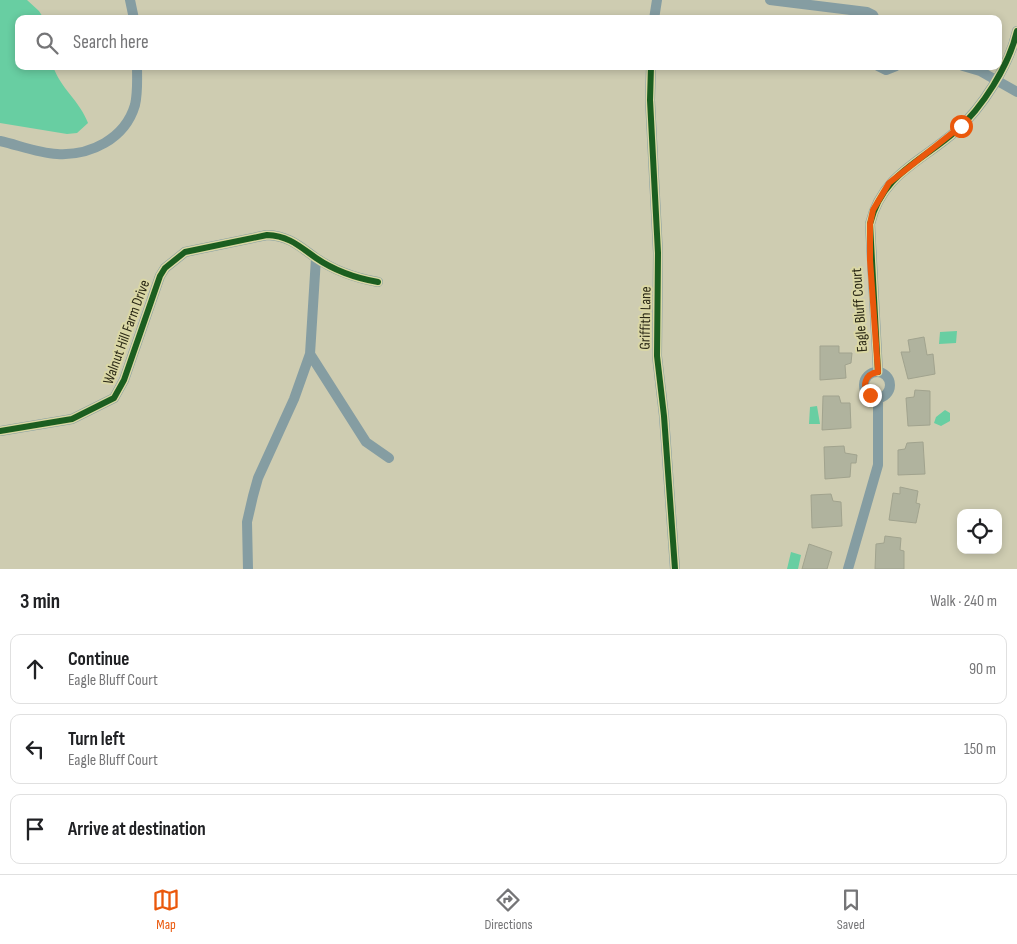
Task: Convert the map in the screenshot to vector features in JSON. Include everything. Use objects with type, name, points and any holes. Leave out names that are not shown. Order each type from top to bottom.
[{"type":"street","points":[[130,0],[133,15]]},
{"type":"street","points":[[655,15],[657,0]]},
{"type":"street","points":[[770,0],[866,12],[873,15]]},
{"type":"street","name":"Eagle Bluff Court","points":[[1002,68],[1017,31]]},
{"type":"street","points":[[0,141],[55,154],[93,149],[107,142],[126,124],[135,105],[137,70]]},
{"type":"street","name":"Griffith Lane","points":[[651,70],[650,100],[658,254],[657,356],[664,416],[676,569]]},
{"type":"street","points":[[973,70],[997,80],[1017,92]]},
{"type":"street","name":"Eagle Bluff Court","points":[[878,372],[870,224],[876,202],[889,183],[961,126],[974,113],[997,80],[1001,70]]},
{"type":"street","name":"Walnut Hill Farm Drive","points":[[0,431],[72,420],[114,398],[124,380],[160,276],[165,268],[185,252],[267,235],[277,236],[294,241],[316,258],[354,278],[378,282]]},
{"type":"street","points":[[248,569],[247,522],[258,478],[294,399],[310,354],[316,258]]},
{"type":"street","points":[[310,354],[366,442],[389,458]]},
{"type":"street","name":"Eagle Bluff Court","points":[[878,372],[885,375],[890,385],[885,395],[878,398],[867,393],[864,385],[870,374],[878,372]]},
{"type":"street","name":"Eagle Bluff Court","points":[[848,569],[878,466],[878,398]]},
{"type":"shaded area","points":[[0,0],[27,0],[42,15],[15,15],[15,70],[54,70],[88,123],[77,133],[67,134],[0,123]]},
{"type":"shaded area","points":[[957,331],[956,343],[939,344],[940,332]]},
{"type":"shaded area","points":[[817,406],[820,424],[809,424],[810,407]]},
{"type":"shaded area","points":[[945,410],[950,413],[950,421],[941,426],[934,423],[936,417]]},
{"type":"shaded area","points":[[791,552],[801,555],[798,569],[787,569]]},
{"type":"building","points":[[924,337],[927,355],[933,354],[935,374],[908,379],[901,352],[910,352],[908,340]]},
{"type":"building","points":[[820,346],[839,346],[839,353],[852,353],[851,363],[845,365],[846,378],[820,380]]},
{"type":"building","points":[[915,390],[930,391],[930,425],[908,426],[906,398],[914,397]]},
{"type":"building","points":[[823,396],[839,396],[841,403],[850,403],[851,428],[822,430]]},
{"type":"building","points":[[923,442],[925,474],[898,475],[898,450],[905,449],[907,443]]},
{"type":"building","points":[[844,446],[845,453],[857,455],[856,463],[851,463],[850,477],[825,479],[824,447]]},
{"type":"building","points":[[900,487],[918,491],[916,503],[920,504],[916,523],[889,520],[893,493],[900,494]]},
{"type":"building","points":[[831,494],[833,501],[841,502],[842,526],[812,528],[811,495]]},
{"type":"building","points":[[885,536],[901,538],[900,550],[904,551],[904,569],[875,569],[876,544],[884,543]]},
{"type":"building","points":[[809,544],[832,552],[827,569],[802,569]]},
{"type":"cycle path","points":[[878,372],[870,224],[876,207],[893,181],[904,170],[943,142],[966,122],[975,111],[1001,72],[1017,31]]},
{"type":"cycle path","points":[[651,70],[650,100],[658,253],[657,356],[664,416],[675,569]]},
{"type":"cycle path","points":[[0,431],[72,419],[114,398],[124,380],[160,276],[165,268],[185,252],[267,235],[282,237],[293,242],[323,263],[353,276],[378,282]]},
{"type":"route","points":[[870,395],[865,389],[865,381],[870,374],[878,372],[870,260],[870,224],[873,210],[889,183],[961,126]]}]
